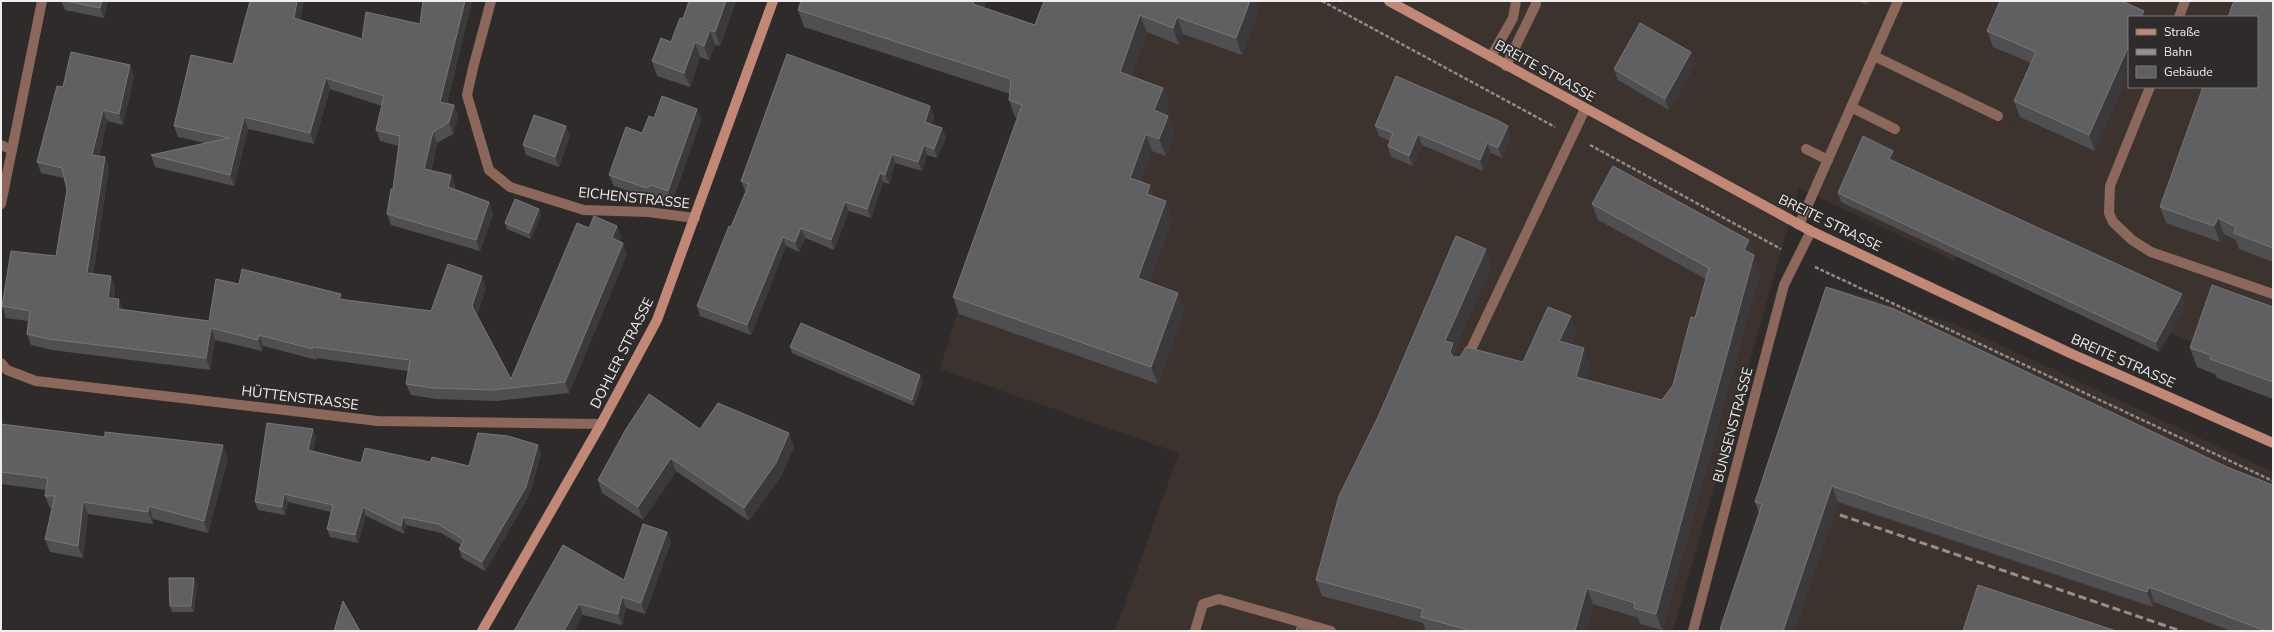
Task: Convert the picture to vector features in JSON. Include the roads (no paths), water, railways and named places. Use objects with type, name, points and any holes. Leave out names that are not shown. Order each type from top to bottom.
[{"type":"main road","name":"DOHLER STRASSE","points":[[482,631],[601,424],[657,320],[773,1]]},
{"type":"main road","name":"BREITE STRASSE","points":[[1389,1],[1811,231],[2072,354],[2273,443]]},
{"type":"street","points":[[1,204],[42,1]]},
{"type":"street","name":"EICHENSTRASSE","points":[[491,1],[472,68],[467,95],[489,170],[510,187],[584,210],[648,212],[695,218]]},
{"type":"street","points":[[1491,57],[1513,18],[1516,1]]},
{"type":"street","points":[[1800,225],[1898,1]]},
{"type":"street","points":[[2178,16],[2185,1]]},
{"type":"street","points":[[1506,66],[1536,4]]},
{"type":"street","points":[[1874,56],[1998,116]]},
{"type":"street","points":[[2150,88],[2110,186],[2108,201],[2113,222],[2132,240],[2151,252],[2273,294]]},
{"type":"street","points":[[1851,107],[1895,129]]},
{"type":"street","points":[[1462,368],[1585,108]]},
{"type":"street","points":[[1,145],[12,150]]},
{"type":"street","points":[[1806,149],[1828,160]]},
{"type":"street","name":"BUNSENSTRASSE","points":[[1693,631],[1784,285],[1811,231]]},
{"type":"street","name":"HÜTTENSTRASSE","points":[[1,363],[7,370],[36,381],[378,421],[601,424]]},
{"type":"street","points":[[1195,631],[1203,604],[1219,599],[1332,631]]},
{"type":"railway","points":[[1840,515],[2181,631]]}]
